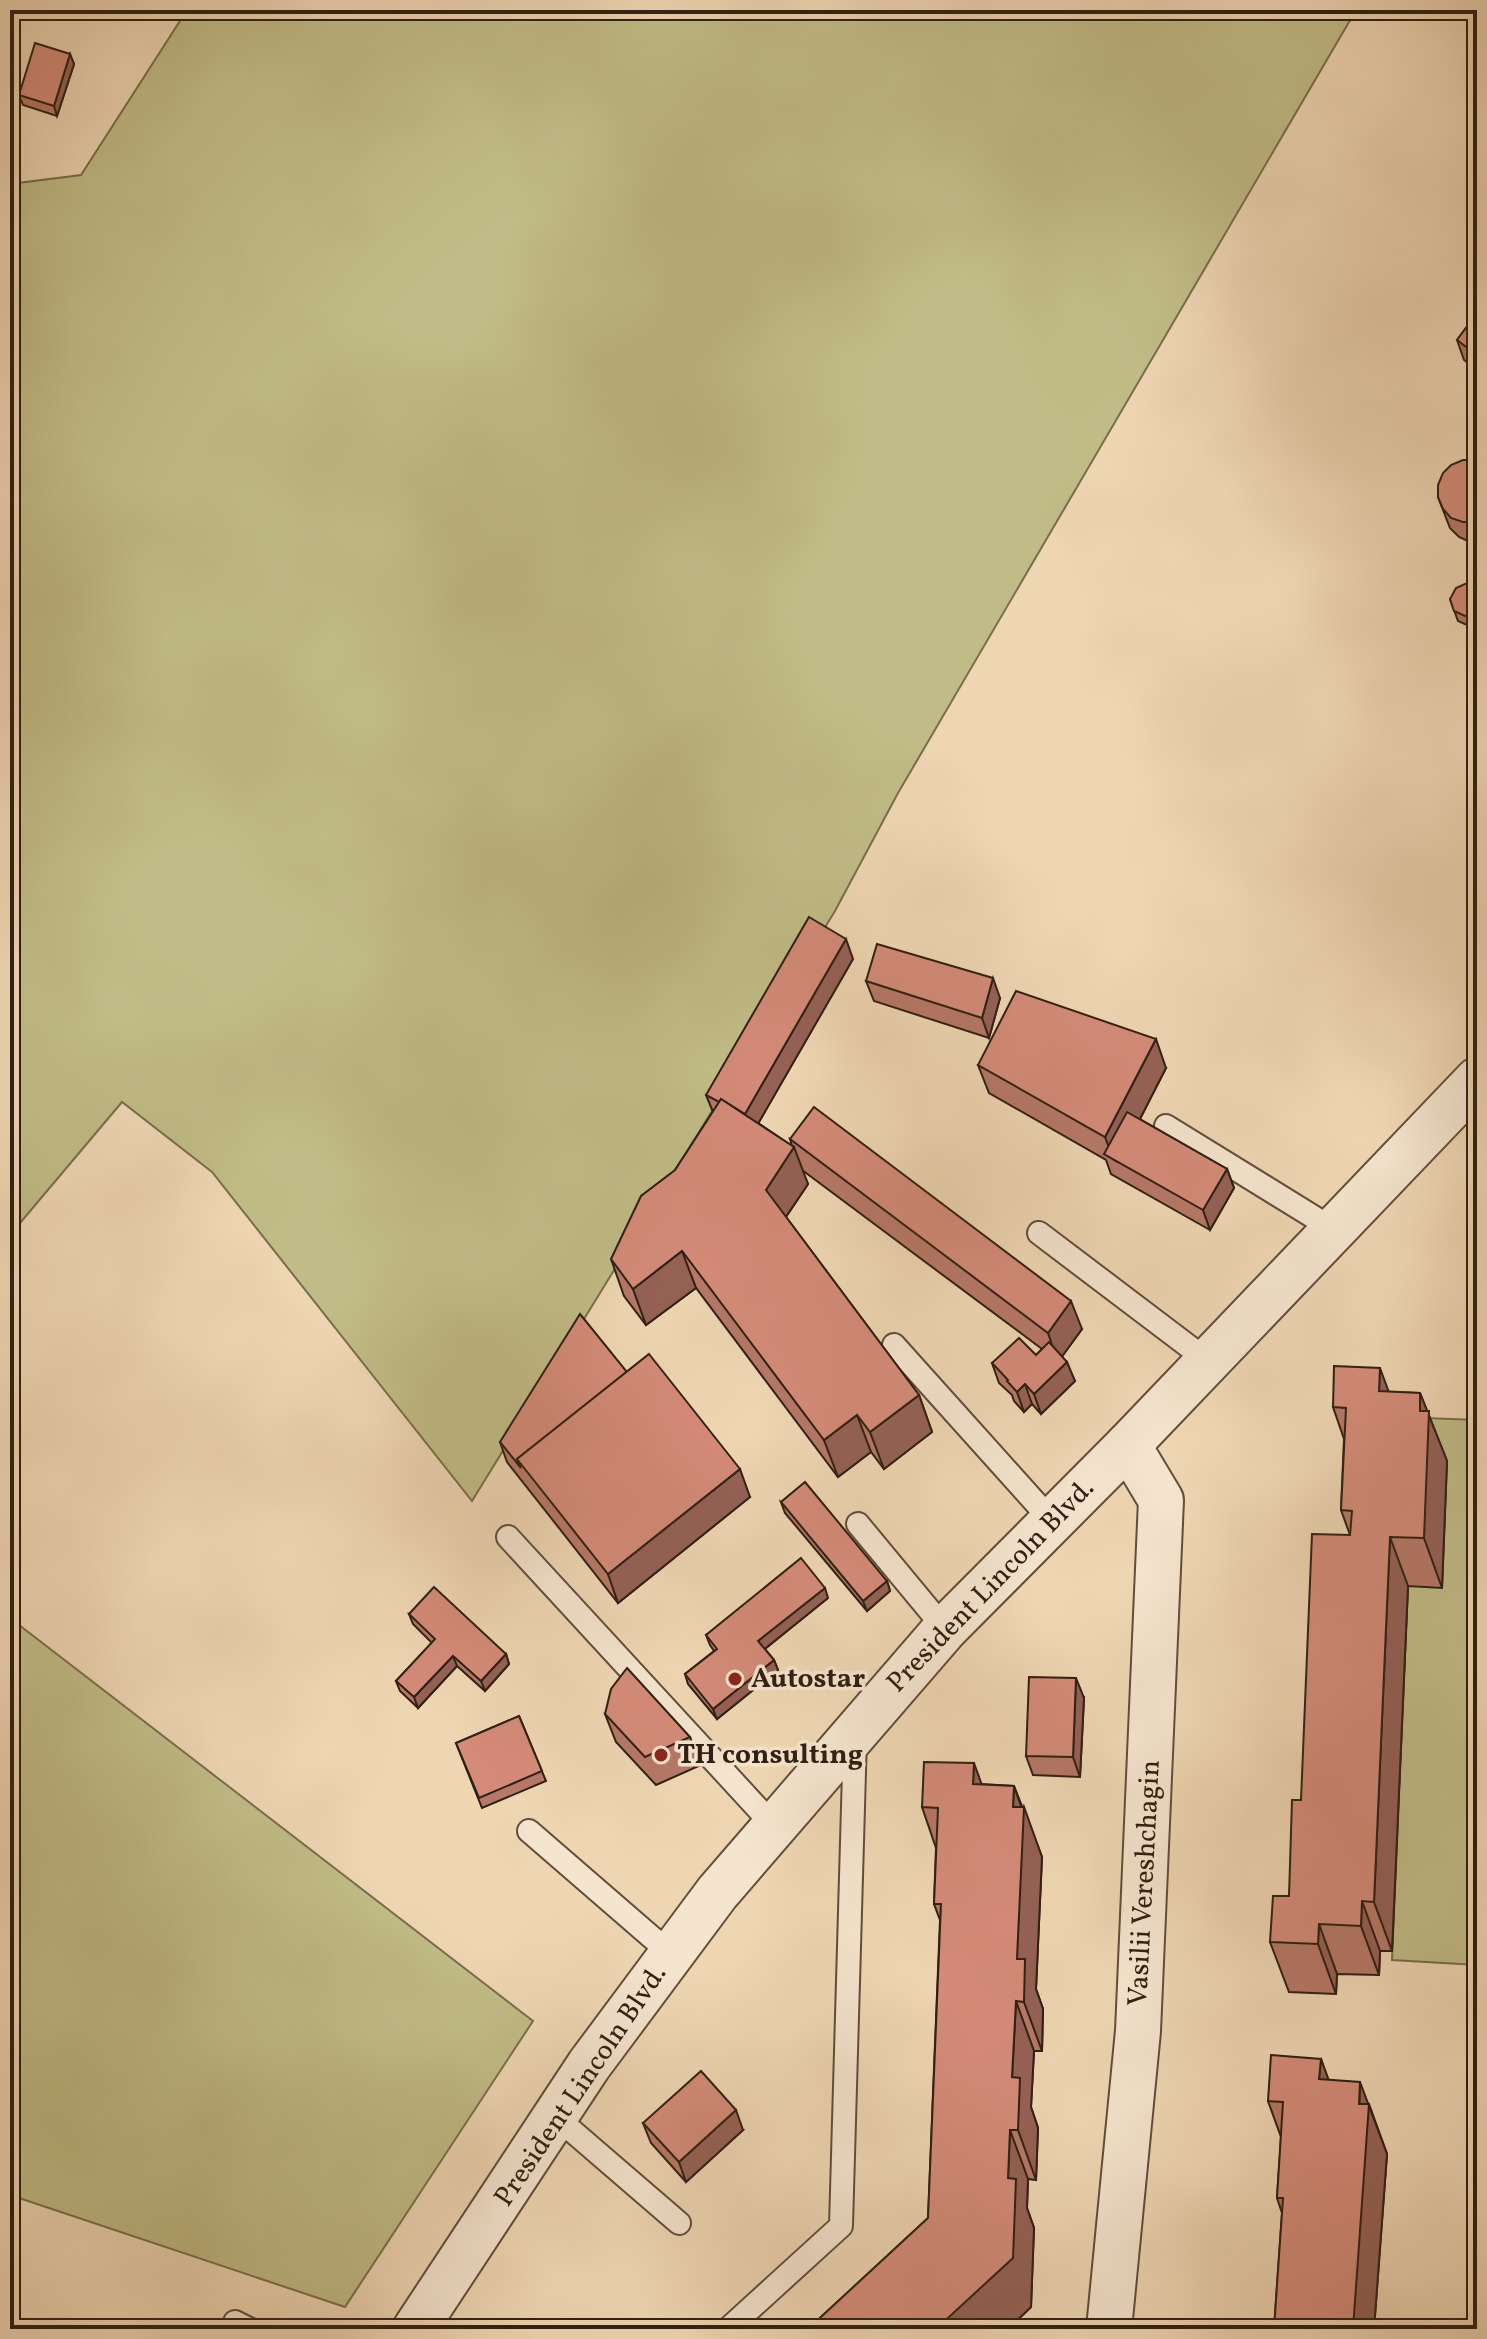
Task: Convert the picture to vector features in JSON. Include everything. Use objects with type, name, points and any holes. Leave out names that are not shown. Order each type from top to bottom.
[{"type":"street","name":"President Lincoln Blvd.","points":[[415,2329],[589,2065],[717,1893],[855,1730],[945,1629],[1128,1445],[1477,1080]]},
{"type":"street","name":"Vasilii Vereshchagin","points":[[1109,2329],[1138,2031],[1161,1500],[1128,1445]]},
{"type":"lane","points":[[1166,1126],[1333,1229]]},
{"type":"lane","points":[[1039,1233],[1208,1361]]},
{"type":"lane","points":[[894,1345],[1052,1521]]},
{"type":"lane","points":[[858,1524],[945,1629]]},
{"type":"lane","points":[[508,1537],[774,1826]]},
{"type":"lane","points":[[728,2329],[841,2226],[855,1730]]},
{"type":"lane","points":[[529,1831],[671,1954]]},
{"type":"lane","points":[[556,2117],[679,2223]]},
{"type":"shaded area","points":[[187,10],[1359,10],[1349,22],[898,793],[835,911],[472,1501],[212,1172],[122,1102],[10,1235],[10,184],[81,175]]},
{"type":"shaded area","points":[[1398,1417],[1477,1420],[1477,1647],[1469,1930],[1477,1931],[1477,1965],[1392,1960],[1408,1586]]},
{"type":"shaded area","points":[[10,1618],[533,2021],[345,2307],[10,2195]]},
{"type":"building","points":[[35,43],[70,54],[54,106],[19,95]]},
{"type":"building","points":[[1477,313],[1477,355],[1457,340]]},
{"type":"building","points":[[1463,460],[1477,460],[1475,522],[1451,518],[1438,497],[1438,485],[1443,473]]},
{"type":"building","points":[[1467,583],[1477,588],[1477,612],[1465,616],[1454,611],[1450,599],[1456,588]]},
{"type":"building","points":[[809,917],[846,939],[745,1114],[721,1099],[719,1102],[706,1095]]},
{"type":"building","points":[[877,944],[993,978],[982,1018],[866,981]]},
{"type":"building","points":[[1016,991],[1156,1039],[1105,1137],[978,1065]]},
{"type":"building","points":[[721,1099],[794,1147],[766,1190],[919,1395],[870,1432],[857,1415],[824,1440],[682,1251],[633,1289],[611,1259],[641,1196],[675,1170]]},
{"type":"building","points":[[814,1107],[1071,1301],[1048,1333],[790,1139]]},
{"type":"building","points":[[1127,1112],[1227,1169],[1203,1210],[1104,1154]]},
{"type":"building","points":[[580,1314],[627,1372],[517,1459],[521,1468],[500,1442]]},
{"type":"building","points":[[1019,1338],[1036,1355],[1049,1342],[1067,1362],[1034,1394],[1025,1384],[1017,1392],[992,1363]]},
{"type":"building","points":[[649,1354],[740,1469],[608,1574],[517,1459]]},
{"type":"building","points":[[1334,1366],[1380,1368],[1379,1391],[1420,1393],[1420,1411],[1429,1411],[1424,1538],[1390,1537],[1374,1902],[1362,1901],[1361,1926],[1319,1924],[1318,1944],[1270,1942],[1273,1896],[1289,1896],[1292,1800],[1301,1800],[1312,1534],[1350,1535],[1352,1511],[1341,1510],[1346,1408],[1333,1407]]},
{"type":"building","points":[[805,1482],[887,1581],[863,1601],[781,1502]]},
{"type":"building","points":[[801,1558],[825,1588],[758,1641],[774,1660],[713,1709],[685,1674],[717,1649],[706,1635]]},
{"type":"building","points":[[434,1587],[506,1654],[481,1681],[453,1656],[414,1697],[396,1681],[435,1639],[409,1614]]},
{"type":"building","points":[[627,1668],[690,1737],[645,1757],[605,1714],[611,1689]]},
{"type":"building","points":[[1029,1677],[1076,1678],[1073,1757],[1026,1756]]},
{"type":"building","points":[[519,1716],[542,1771],[479,1798],[456,1743]]},
{"type":"building","points":[[924,1762],[974,1763],[973,1784],[1014,1786],[1013,1807],[1024,1807],[1017,1959],[1025,1959],[1024,2002],[1016,2001],[1012,2077],[1020,2078],[1018,2130],[1010,2130],[1008,2178],[1016,2179],[1013,2258],[936,2329],[929,2325],[924,2329],[808,2329],[928,2218],[941,1904],[934,1904],[938,1808],[922,1807]]},
{"type":"building","points":[[1271,2055],[1321,2059],[1319,2079],[1360,2082],[1359,2104],[1369,2104],[1353,2329],[1274,2329],[1283,2198],[1277,2198],[1283,2102],[1268,2101]]},
{"type":"building","points":[[701,2071],[736,2110],[679,2162],[643,2123]]},
{"type":"place","name":"Autostar","points":[[735,1679]]},
{"type":"place","name":"TH consulting","points":[[661,1755]]}]
